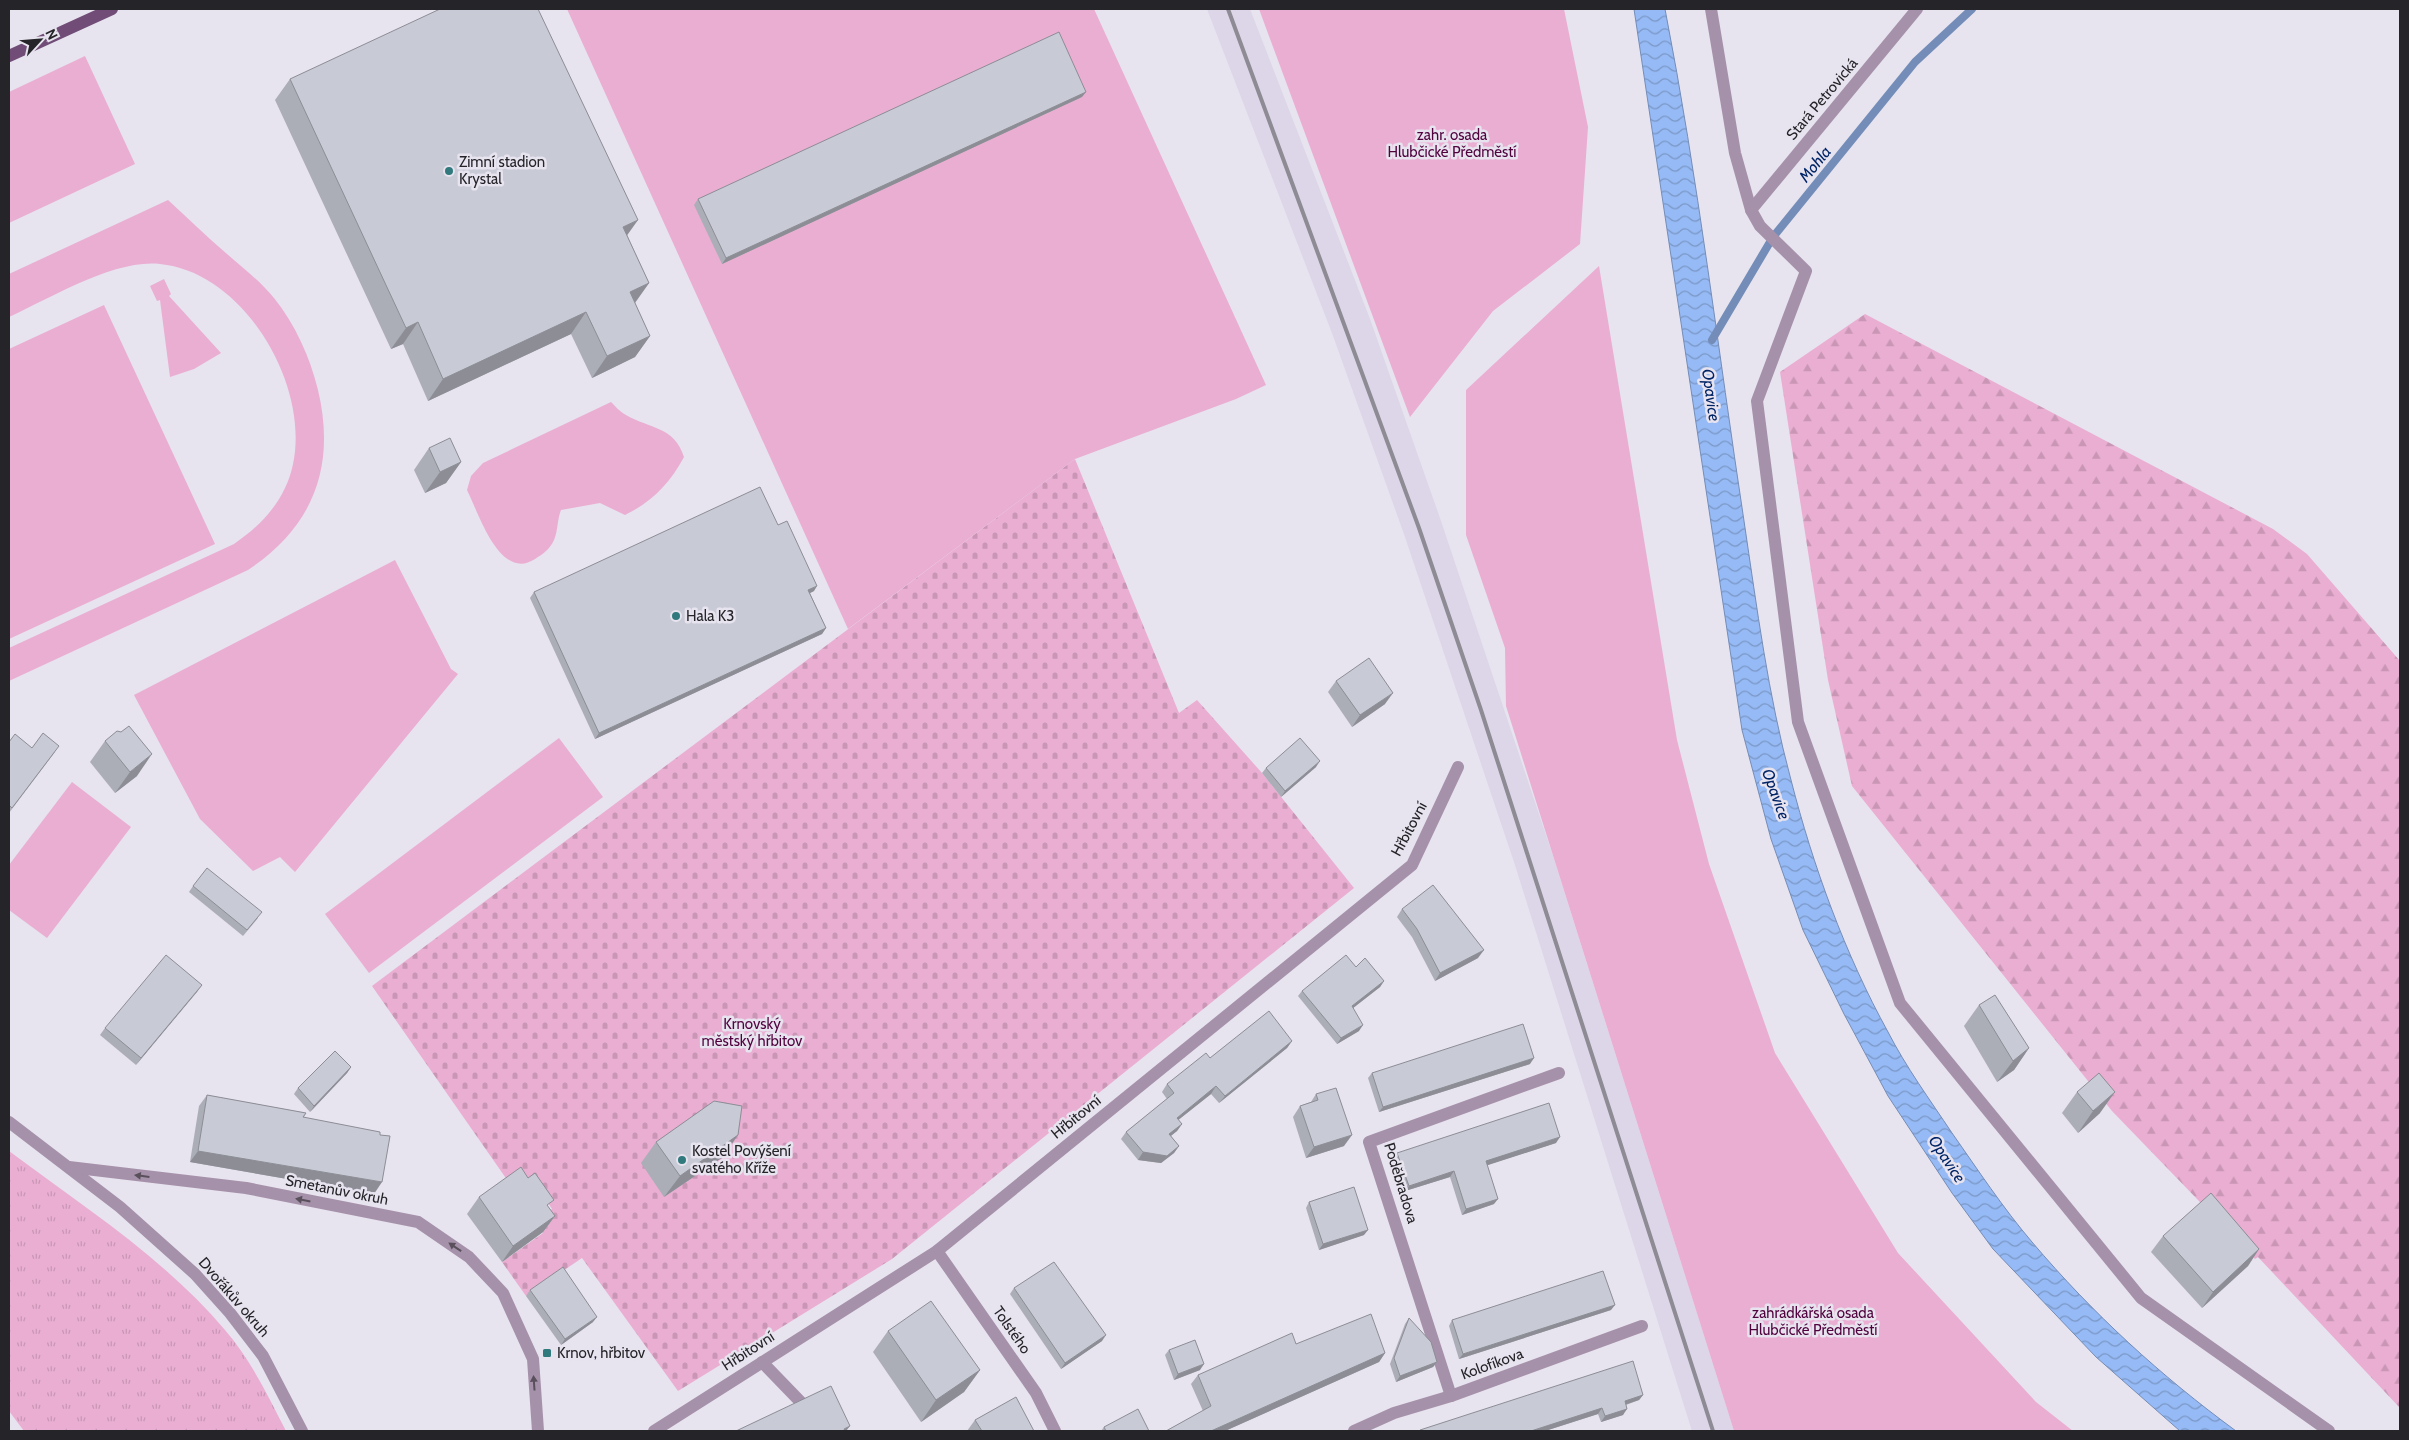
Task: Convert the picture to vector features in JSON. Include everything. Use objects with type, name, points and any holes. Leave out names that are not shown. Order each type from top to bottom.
[{"type":"main road","points":[[9,56],[112,9]]},
{"type":"street","points":[[1711,9],[1735,152],[1751,210],[1760,226],[1806,271],[1757,401],[1798,722],[1900,1003],[2141,1298],[2329,1431]]},
{"type":"street","name":"Stará Petrovická","points":[[1751,210],[1917,9]]},
{"type":"street","name":"Hřbitovní","points":[[654,1431],[937,1251],[1412,864],[1458,767]]},
{"type":"street","name":"Poděbradova","points":[[1452,1396],[1369,1142],[1559,1073]]},
{"type":"street","points":[[9,1122],[69,1167]]},
{"type":"street","name":"Dvořákův okruh","points":[[69,1167],[120,1207],[196,1274],[230,1313],[263,1356],[302,1431]]},
{"type":"street","name":"Smetanův okruh","points":[[69,1167],[246,1188],[418,1222],[469,1257],[503,1293],[533,1359],[538,1431]]},
{"type":"street","name":"Tolstého","points":[[937,1251],[1036,1393],[1056,1431]]},
{"type":"street","name":"Kolofíkova","points":[[1354,1431],[1394,1413],[1452,1396],[1642,1326]]},
{"type":"street","points":[[762,1362],[820,1422],[824,1431]]},
{"type":"shaded area","points":[[1207,9],[1250,9],[1370,319],[1441,521],[1553,856],[1734,1431],[1692,1431],[1515,865],[1404,534],[1332,333]]},
{"type":"green space","points":[[567,9],[1094,9],[1266,385],[1236,399],[1075,459],[848,629]]},
{"type":"green space","name":"zahr. osada Hlubčické Předměstí","points":[[1259,9],[1564,9],[1588,127],[1580,244],[1493,311],[1410,417]]},
{"type":"green space","points":[[85,56],[135,164],[9,223],[9,92]]},
{"type":"green space","points":[[168,200],[269,292],[282,308],[301,341],[315,378],[323,418],[324,444],[321,469],[314,492],[304,514],[289,534],[271,553],[248,570],[9,681],[9,648],[234,544],[263,520],[279,500],[290,477],[296,433],[291,401],[281,368],[264,337],[243,310],[219,288],[191,272],[160,264],[142,264],[123,268],[83,282],[9,317],[9,274]]},
{"type":"green space","name":"zahrádkářská osada Hlubčické Předměstí","points":[[1599,266],[1677,740],[1709,864],[1775,1053],[1898,1253],[2036,1402],[2073,1431],[1734,1431],[1506,706],[1505,648],[1466,535],[1466,390]]},
{"type":"green space","points":[[164,279],[171,294],[169,296],[221,353],[194,369],[170,377],[160,300],[157,301],[150,286]]},
{"type":"green space","points":[[104,305],[215,544],[9,639],[9,349]]},
{"type":"green space","points":[[1865,314],[2273,529],[2307,554],[2400,661],[2400,1408],[2258,1257],[2255,1259],[2112,1111],[1852,786],[1828,680],[1780,372]]},
{"type":"green space","points":[[611,402],[624,414],[668,434],[674,439],[684,457],[679,466],[652,498],[625,515],[600,503],[561,510],[555,537],[548,549],[535,559],[523,564],[511,561],[501,554],[492,542],[478,514],[467,490],[471,476],[483,463]]},
{"type":"green space","name":"Krnovský městský hřbitov","points":[[1075,459],[1179,713],[1197,700],[1262,773],[1354,888],[892,1259],[678,1391],[582,1258],[526,1296],[502,1262],[543,1233],[536,1222],[552,1209],[534,1182],[517,1194],[372,986]]},
{"type":"green space","points":[[395,560],[451,669],[458,674],[295,872],[280,857],[253,871],[200,819],[134,695]]},
{"type":"green space","points":[[559,738],[603,797],[369,973],[325,914]]},
{"type":"green space","points":[[72,782],[131,827],[47,938],[9,910],[9,865]]},
{"type":"green space","points":[[9,1151],[150,1256],[201,1304],[225,1330],[243,1354],[286,1431],[24,1431],[9,1411]]},
{"type":"water","name":"Opavice","points":[[1634,9],[1665,9],[1698,200],[1769,684],[1783,748],[1809,845],[1844,941],[1872,1002],[1902,1058],[1952,1133],[2021,1229],[2055,1269],[2129,1343],[2181,1388],[2236,1431],[2180,1431],[2096,1357],[1993,1249],[1952,1193],[1888,1096],[1844,1014],[1803,930],[1771,839],[1742,730]]},
{"type":"building","name":"Zimní stadion Krystal","points":[[440,9],[538,9],[638,220],[623,227],[649,283],[630,292],[650,336],[607,356],[586,312],[443,379],[418,322],[406,328],[290,79]]},
{"type":"building","points":[[1059,32],[1086,92],[726,258],[698,199]]},
{"type":"building","points":[[450,438],[461,462],[440,472],[429,448]]},
{"type":"building","name":"Hala K3","points":[[760,487],[778,525],[787,521],[817,586],[808,590],[826,628],[599,733],[534,592]]},
{"type":"building","points":[[1369,658],[1393,693],[1360,715],[1336,681]]},
{"type":"building","points":[[129,726],[152,754],[130,772],[105,741],[117,731],[121,732]]},
{"type":"building","points":[[43,733],[59,746],[12,808],[9,805],[9,742],[15,734],[32,748]]},
{"type":"building","points":[[1300,738],[1320,761],[1285,791],[1266,768]]},
{"type":"building","points":[[207,868],[262,912],[247,930],[193,886]]},
{"type":"building","points":[[1433,885],[1484,950],[1440,973],[1417,929],[1402,909]]},
{"type":"building","points":[[166,955],[202,985],[141,1058],[105,1028]]},
{"type":"building","points":[[1346,955],[1356,967],[1365,958],[1384,981],[1352,1006],[1363,1025],[1341,1038],[1302,991]]},
{"type":"building","points":[[1995,995],[2029,1048],[2013,1061],[1979,1005]]},
{"type":"building","points":[[1269,1011],[1292,1041],[1225,1096],[1216,1086],[1177,1118],[1182,1124],[1169,1134],[1179,1146],[1167,1156],[1143,1152],[1126,1132],[1174,1093],[1167,1084],[1206,1053],[1210,1058]]},
{"type":"building","points":[[1523,1024],[1534,1058],[1383,1107],[1372,1073]]},
{"type":"building","points":[[335,1051],[351,1067],[314,1106],[298,1088]]},
{"type":"building","points":[[2099,1073],[2115,1092],[2093,1111],[2077,1092]]},
{"type":"building","points":[[1336,1088],[1352,1135],[1314,1147],[1300,1106],[1318,1100],[1316,1094]]},
{"type":"building","points":[[207,1095],[306,1113],[303,1117],[380,1132],[380,1135],[390,1136],[382,1182],[198,1151]]},
{"type":"building","points":[[714,1101],[742,1106],[738,1135],[680,1176],[656,1142]]},
{"type":"building","points":[[1549,1103],[1560,1137],[1486,1161],[1498,1199],[1466,1209],[1454,1171],[1409,1186],[1397,1153]]},
{"type":"building","points":[[521,1167],[528,1178],[535,1173],[554,1200],[547,1205],[555,1216],[513,1246],[479,1197]]},
{"type":"building","points":[[1354,1187],[1368,1230],[1323,1244],[1309,1202]]},
{"type":"building","points":[[2211,1193],[2259,1249],[2213,1292],[2163,1236]]},
{"type":"building","points":[[1054,1262],[1106,1335],[1065,1363],[1014,1288]]},
{"type":"building","points":[[563,1267],[597,1317],[565,1339],[530,1290]]},
{"type":"building","points":[[1603,1271],[1615,1305],[1463,1354],[1452,1320]]},
{"type":"building","points":[[931,1301],[980,1370],[936,1400],[888,1331]]},
{"type":"building","points":[[1371,1314],[1385,1353],[1211,1431],[1166,1431],[1211,1406],[1198,1375],[1292,1333],[1296,1344]]},
{"type":"building","points":[[1409,1318],[1431,1342],[1437,1362],[1400,1376],[1394,1358]]},
{"type":"building","points":[[1195,1340],[1204,1364],[1178,1374],[1169,1350]]},
{"type":"building","points":[[1633,1361],[1643,1395],[1625,1401],[1627,1409],[1605,1416],[1602,1408],[1531,1431],[1420,1430]]},
{"type":"building","points":[[831,1386],[850,1426],[844,1429],[845,1431],[736,1431]]},
{"type":"building","points":[[1016,1397],[1034,1431],[982,1431],[975,1420]]},
{"type":"building","points":[[1138,1409],[1149,1431],[1106,1431],[1104,1427]]},
{"type":"waterway","name":"Mohla","points":[[1712,340],[1773,237],[1915,62],[1972,9]]},
{"type":"railway","points":[[1228,9],[1419,528],[1481,710],[1713,1431]]},
{"type":"place","name":"Zimní stadion Krystal","points":[[449,171]]},
{"type":"place","name":"Hala K3","points":[[676,616]]},
{"type":"place","name":"Kostel Povýšení svatého Kříže","points":[[682,1160]]},
{"type":"place","name":"Krnov, hřbitov","points":[[547,1353]]}]
